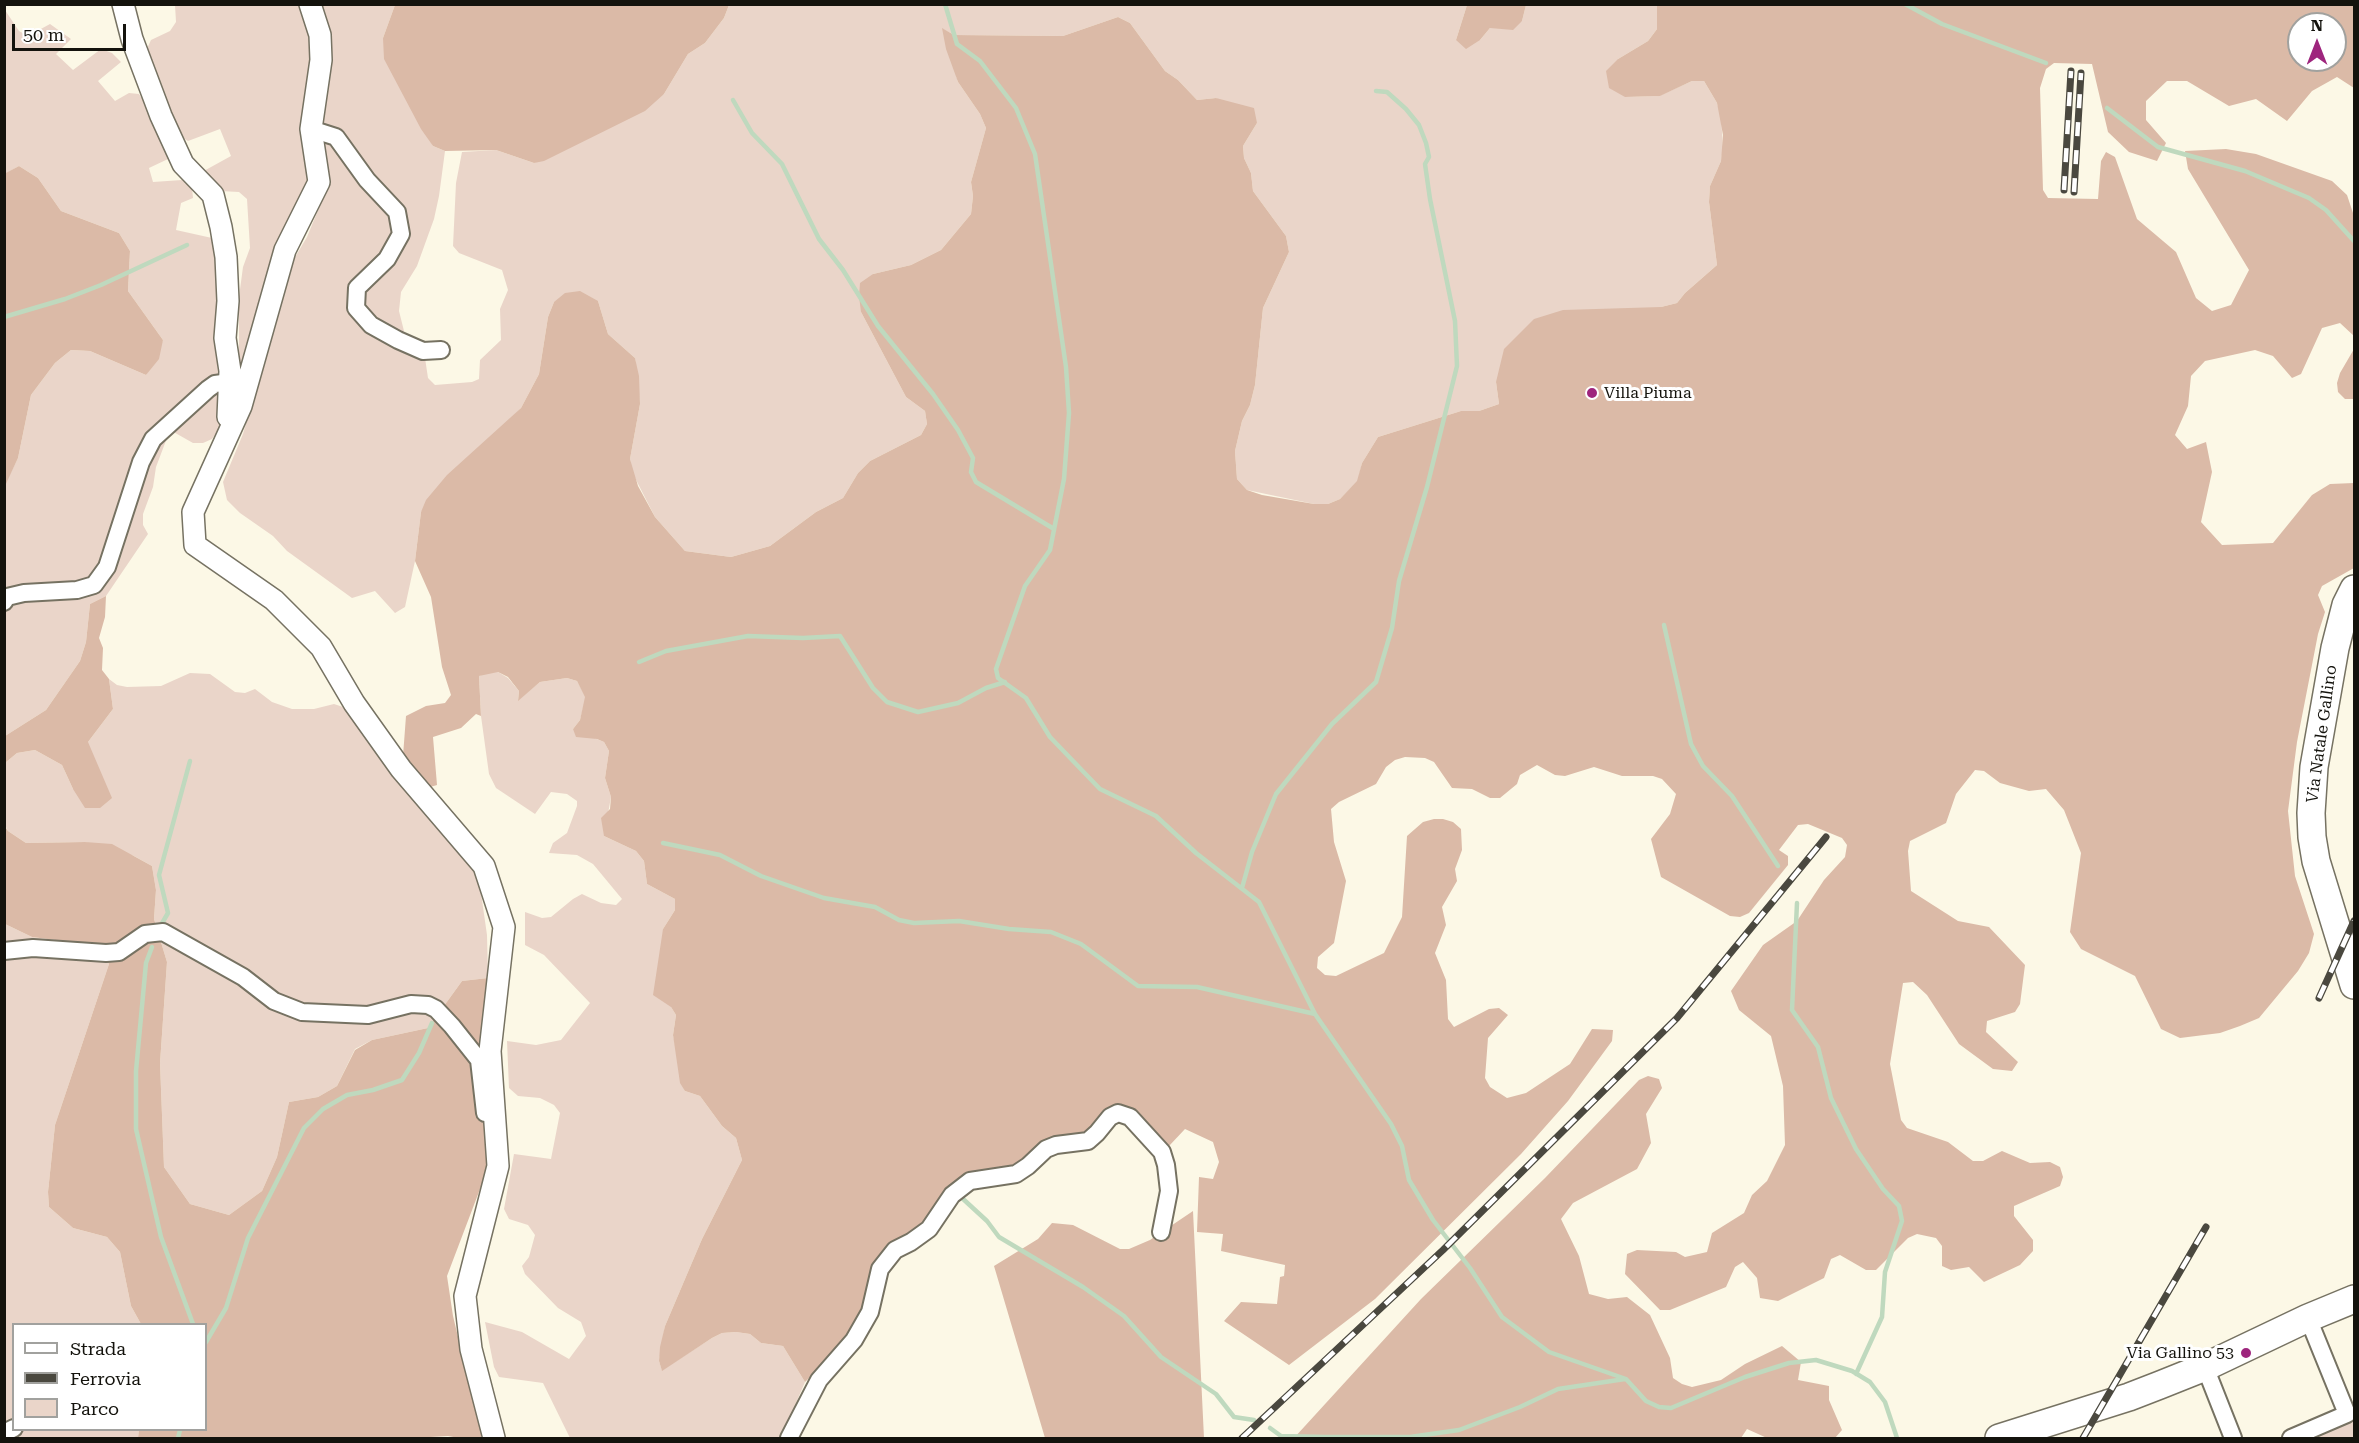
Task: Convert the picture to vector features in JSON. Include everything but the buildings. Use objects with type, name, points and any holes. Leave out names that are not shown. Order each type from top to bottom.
[{"type":"main road","name":"Via Natale Gallino","points":[[2355,589],[2346,605],[2335,648],[2314,767],[2311,813],[2316,861],[2355,985]]},
{"type":"main road","points":[[1999,1438],[2129,1397],[2205,1367],[2308,1318],[2355,1299]]},
{"type":"street","points":[[123,4],[141,66],[183,164],[213,195],[226,258],[228,301],[225,338],[230,382],[227,436]]},
{"type":"street","points":[[310,4],[320,35],[321,60],[311,129],[319,182],[285,250],[241,406],[194,512],[195,545],[274,600],[321,647],[354,703],[401,769],[484,866],[504,927],[490,1051],[498,1166],[465,1296],[471,1349],[494,1438]]},
{"type":"street","points":[[311,129],[336,137],[367,180],[397,212],[401,234],[387,258],[357,288],[356,308],[371,325],[398,340],[423,351],[441,350]]},
{"type":"street","points":[[4,602],[8,597],[24,593],[77,590],[94,585],[101,579],[141,462],[153,440],[208,389],[215,384],[230,382]]},
{"type":"street","points":[[4,951],[33,948],[119,952],[145,934],[164,932],[243,977],[274,1001],[302,1012],[368,1015],[411,1004],[428,1005],[436,1009],[452,1026],[479,1060],[487,1125],[496,1129]]},
{"type":"street","points":[[789,1438],[819,1380],[854,1340],[870,1311],[880,1269],[895,1250],[929,1229],[952,1195],[970,1181],[1016,1174],[1046,1149],[1056,1144],[1088,1141],[1110,1117],[1118,1113],[1130,1117],[1162,1152],[1169,1191],[1161,1232]]},
{"type":"street","points":[[2291,1438],[2347,1414],[2308,1318]]},
{"type":"street","points":[[2205,1367],[2233,1438]]},
{"type":"green space","points":[[175,5],[301,5],[308,19],[312,50],[310,180],[239,384],[239,297],[243,267],[250,248],[247,199],[239,192],[220,191],[202,172],[231,156],[220,129],[188,141],[180,136],[145,53],[151,40],[170,31],[176,22]]},
{"type":"green space","points":[[317,5],[395,5],[383,38],[433,146],[445,151],[434,219],[417,266],[401,292],[399,311],[404,331],[393,344],[425,358],[428,378],[435,385],[472,382],[479,379],[480,360],[501,340],[500,309],[508,290],[502,270],[459,253],[453,246],[456,183],[462,152],[496,150],[534,163],[664,94],[688,54],[705,43],[724,18],[729,5],[1467,5],[1456,40],[1480,40],[1490,28],[1522,21],[1526,5],[1657,5],[1657,29],[1648,41],[1618,59],[1625,97],[1659,96],[1692,81],[1704,81],[1717,103],[1721,116],[1723,148],[1721,161],[1710,186],[1709,202],[1717,265],[1677,303],[1661,307],[1496,382],[1499,404],[1479,411],[1461,411],[1378,437],[1362,463],[1358,481],[1340,499],[1328,504],[1314,504],[1247,490],[1237,479],[1235,451],[1242,421],[1250,405],[1255,385],[1263,308],[1289,252],[1286,236],[1253,191],[1251,173],[1244,158],[1243,146],[1257,123],[1216,98],[1197,100],[1178,80],[1165,71],[1130,23],[1118,17],[1063,36],[954,35],[943,29],[958,82],[980,114],[986,128],[971,182],[973,196],[971,214],[941,250],[911,265],[873,274],[861,312],[906,397],[925,411],[927,424],[921,435],[870,461],[858,473],[843,498],[816,512],[770,546],[731,557],[685,551],[655,517],[632,472],[630,459],[640,404],[635,358],[608,334],[598,301],[554,302],[548,317],[539,374],[521,408],[421,512],[415,561],[405,607],[395,613],[375,591],[352,598],[287,551],[273,536],[240,513],[227,500],[223,482],[243,434],[291,264],[307,237],[326,191],[321,144]]},
{"type":"green space","points":[[5,10],[19,31],[28,36],[50,24],[71,39],[56,54],[73,70],[101,49],[112,53],[121,62],[98,81],[115,101],[129,93],[139,94],[145,103],[168,159],[149,168],[153,182],[182,180],[192,188],[193,198],[181,203],[176,230],[212,238],[217,247],[219,430],[212,439],[203,443],[193,443],[170,430],[156,467],[153,487],[143,514],[143,525],[148,534],[106,596],[90,604],[86,642],[80,661],[46,710],[5,736],[4,486],[18,458],[31,395],[55,363],[71,350],[90,351],[146,375],[163,340],[128,291],[130,251],[119,233],[61,211],[38,178],[19,166],[5,174]]},
{"type":"green space","points":[[489,672],[498,672],[508,678],[519,691],[518,700],[540,682],[567,678],[577,681],[586,697],[580,720],[573,729],[604,742],[609,751],[605,778],[611,797],[604,836],[636,851],[644,861],[647,884],[675,899],[675,910],[663,929],[671,1007],[676,1015],[673,1035],[685,1091],[700,1096],[722,1126],[736,1138],[742,1160],[702,1239],[665,1326],[659,1361],[662,1370],[722,1333],[750,1334],[761,1343],[783,1346],[805,1382],[781,1438],[570,1438],[543,1383],[499,1377],[494,1367],[485,1322],[522,1332],[569,1359],[586,1336],[581,1322],[558,1308],[525,1274],[522,1266],[529,1257],[535,1235],[528,1225],[509,1219],[504,1209],[514,1154],[551,1159],[560,1113],[554,1105],[540,1098],[518,1096],[509,1088],[507,1041],[536,1045],[561,1040],[590,1003],[544,955],[525,945],[525,912],[542,918],[551,917],[582,894],[601,903],[616,905],[622,899],[593,864],[577,855],[549,853],[553,843],[567,833],[577,801],[567,794],[551,792],[535,814],[496,788],[489,774],[481,716],[479,676]]},
{"type":"green space","points":[[190,673],[210,674],[235,692],[245,693],[255,689],[272,702],[292,709],[314,709],[334,704],[352,710],[471,860],[479,879],[487,935],[488,978],[462,981],[428,1028],[372,1040],[355,1049],[337,1086],[318,1097],[289,1102],[277,1157],[262,1191],[229,1215],[190,1204],[164,1167],[160,1063],[167,962],[154,919],[156,890],[152,866],[134,856],[85,842],[26,843],[8,831],[5,825],[5,763],[17,753],[35,750],[62,765],[73,789],[88,742],[113,709],[109,679],[117,685],[127,687],[161,686]]},
{"type":"green space","points":[[5,924],[32,937],[95,945],[109,964],[55,1125],[48,1192],[49,1207],[73,1228],[107,1237],[120,1252],[131,1306],[140,1323],[12,1323],[12,1431],[139,1431],[138,1438],[5,1438]]},
{"type":"green space","points":[[2354,1420],[2354,1438],[2313,1438],[2351,1422]]},
{"type":"shaded area","points":[[395,4],[729,5],[724,18],[705,43],[688,54],[664,94],[645,111],[544,161],[534,163],[496,150],[445,151],[433,146],[421,129],[384,59],[383,38]]},
{"type":"shaded area","points":[[1467,4],[1526,5],[1522,21],[1513,30],[1490,28],[1480,40],[1466,49],[1456,40]]},
{"type":"shaded area","points":[[1657,5],[2354,5],[2354,88],[2337,77],[2312,91],[2287,121],[2256,99],[2229,106],[2187,81],[2167,81],[2146,101],[2146,120],[2166,143],[2157,161],[2129,152],[2108,132],[2092,64],[2054,63],[2046,69],[2040,88],[2043,190],[2048,198],[2098,199],[2101,161],[2106,152],[2115,157],[2137,219],[2176,252],[2196,298],[2212,311],[2231,305],[2249,270],[2188,169],[2185,151],[2226,149],[2256,154],[2332,181],[2347,195],[2354,216],[2354,336],[2340,323],[2322,328],[2301,374],[2292,378],[2273,356],[2255,350],[2205,361],[2191,376],[2188,406],[2175,435],[2187,449],[2206,442],[2212,472],[2201,522],[2222,545],[2273,543],[2312,495],[2330,484],[2354,483],[2354,568],[2322,586],[2318,595],[2325,612],[2318,634],[2297,742],[2288,811],[2295,876],[2314,934],[2309,953],[2298,971],[2259,1018],[2220,1033],[2180,1038],[2161,1029],[2135,976],[2081,949],[2070,932],[2081,853],[2064,810],[2046,789],[2029,791],[2000,783],[1984,771],[1975,770],[1956,794],[1946,823],[1910,841],[1908,851],[1911,891],[1958,921],[1989,927],[2025,965],[2020,1004],[2015,1012],[1987,1021],[1986,1032],[2018,1062],[2012,1071],[1993,1069],[1959,1044],[1927,995],[1913,982],[1903,983],[1890,1064],[1901,1120],[1907,1128],[1948,1142],[1973,1161],[1983,1161],[2002,1151],[2030,1163],[2050,1162],[2060,1167],[2063,1177],[2060,1186],[2014,1206],[2014,1216],[2033,1240],[2033,1251],[2020,1265],[1984,1282],[1969,1267],[1951,1270],[1942,1266],[1942,1246],[1936,1238],[1917,1234],[1908,1238],[1876,1270],[1866,1270],[1840,1255],[1831,1259],[1824,1278],[1778,1301],[1760,1298],[1757,1278],[1743,1262],[1735,1267],[1726,1287],[1670,1310],[1660,1310],[1625,1274],[1627,1254],[1637,1250],[1676,1252],[1685,1257],[1707,1252],[1712,1233],[1744,1213],[1752,1195],[1767,1181],[1785,1145],[1783,1086],[1771,1036],[1739,1010],[1731,991],[1763,945],[1797,921],[1824,880],[1845,857],[1847,845],[1842,838],[1808,824],[1798,825],[1779,850],[1788,856],[1788,865],[1749,913],[1740,917],[1730,916],[1661,877],[1651,839],[1670,814],[1676,794],[1662,779],[1653,776],[1622,776],[1594,767],[1565,776],[1555,775],[1537,765],[1520,775],[1517,784],[1500,798],[1490,798],[1472,789],[1452,788],[1434,762],[1425,758],[1405,757],[1395,760],[1386,767],[1376,784],[1339,802],[1331,809],[1334,842],[1346,881],[1334,943],[1318,957],[1317,968],[1325,975],[1336,976],[1384,953],[1402,917],[1407,836],[1423,822],[1443,819],[1453,822],[1461,829],[1462,850],[1455,869],[1457,881],[1442,907],[1446,925],[1435,953],[1446,980],[1448,1019],[1454,1027],[1489,1009],[1499,1008],[1508,1015],[1488,1038],[1485,1078],[1490,1087],[1507,1098],[1526,1093],[1570,1064],[1592,1029],[1613,1030],[1612,1041],[1568,1101],[1521,1154],[1375,1299],[1289,1365],[1224,1321],[1241,1302],[1277,1304],[1280,1277],[1284,1276],[1285,1265],[1221,1251],[1223,1234],[1197,1232],[1199,1177],[1213,1179],[1219,1162],[1213,1142],[1185,1129],[1169,1146],[1149,1127],[1122,1108],[1090,1134],[1018,1168],[976,1176],[928,1223],[890,1248],[860,1321],[833,1355],[805,1382],[783,1346],[761,1343],[750,1334],[736,1332],[722,1333],[712,1338],[662,1371],[659,1361],[665,1326],[702,1239],[742,1160],[736,1138],[722,1126],[700,1096],[685,1091],[680,1083],[673,1035],[676,1015],[671,1007],[653,995],[663,929],[675,910],[675,899],[647,884],[644,861],[636,851],[604,836],[601,818],[610,809],[611,797],[605,778],[609,751],[604,742],[597,739],[576,737],[573,729],[580,720],[585,697],[577,681],[567,678],[540,682],[518,701],[519,691],[508,677],[498,672],[479,676],[481,716],[476,714],[461,728],[433,737],[437,785],[427,788],[403,756],[406,716],[426,706],[445,703],[451,695],[442,667],[431,597],[415,561],[421,512],[426,500],[447,475],[521,408],[539,374],[548,317],[554,302],[565,293],[580,291],[598,301],[608,334],[635,358],[639,376],[640,404],[630,459],[638,486],[655,517],[685,551],[731,557],[770,546],[816,512],[843,498],[858,473],[870,461],[921,435],[927,424],[925,411],[906,397],[861,312],[859,296],[860,283],[873,274],[911,265],[941,250],[971,214],[973,196],[971,182],[986,128],[980,114],[958,82],[946,49],[942,28],[954,35],[1063,36],[1118,17],[1130,23],[1165,71],[1178,80],[1197,100],[1216,98],[1254,108],[1257,123],[1243,146],[1244,158],[1251,173],[1253,191],[1286,236],[1289,252],[1263,308],[1255,385],[1250,405],[1242,421],[1235,451],[1237,479],[1247,490],[1262,495],[1314,504],[1328,504],[1340,499],[1357,481],[1362,463],[1378,437],[1461,411],[1479,411],[1499,404],[1496,382],[1504,349],[1534,319],[1563,310],[1661,307],[1677,303],[1717,265],[1709,202],[1710,186],[1721,161],[1723,135],[1717,103],[1704,81],[1692,81],[1660,96],[1625,97],[1609,88],[1606,71],[1618,59],[1648,41],[1657,29]]},
{"type":"shaded area","points":[[19,166],[38,178],[61,211],[119,233],[130,251],[128,291],[163,340],[159,359],[146,375],[90,351],[71,350],[55,363],[31,395],[18,458],[5,486],[4,174]]},
{"type":"shaded area","points":[[2354,349],[2354,399],[2345,399],[2338,392],[2337,383]]},
{"type":"shaded area","points":[[106,596],[105,617],[99,638],[103,648],[102,670],[109,679],[113,709],[88,742],[112,798],[100,808],[85,808],[62,765],[35,750],[17,753],[5,763],[5,736],[46,710],[80,661],[86,642],[90,604]]},
{"type":"shaded area","points":[[4,825],[8,831],[26,843],[112,844],[152,866],[156,890],[154,919],[167,962],[160,1063],[164,1167],[190,1204],[229,1215],[262,1191],[277,1157],[289,1102],[318,1097],[337,1086],[355,1050],[372,1040],[428,1028],[462,981],[488,978],[482,1023],[489,1140],[488,1168],[447,1276],[453,1316],[481,1438],[448,1436],[138,1438],[139,1431],[207,1431],[207,1323],[140,1323],[131,1306],[120,1252],[107,1237],[73,1228],[49,1207],[48,1192],[55,1125],[109,964],[95,945],[32,937],[5,924]]},
{"type":"shaded area","points":[[1648,1076],[1659,1079],[1662,1088],[1646,1114],[1651,1143],[1637,1169],[1573,1203],[1561,1219],[1579,1256],[1589,1294],[1608,1299],[1627,1297],[1650,1315],[1670,1358],[1673,1378],[1692,1387],[1721,1380],[1745,1364],[1782,1346],[1801,1362],[1798,1380],[1829,1386],[1829,1400],[1842,1430],[1835,1438],[1767,1438],[1747,1429],[1741,1438],[1294,1438],[1421,1299],[1545,1178],[1639,1080]]},
{"type":"shaded area","points":[[1193,1211],[1204,1438],[1045,1438],[994,1266],[1038,1239],[1052,1223],[1073,1225],[1120,1249],[1129,1249],[1150,1240]]},
{"type":"waterway","points":[[945,4],[957,44],[980,61],[1016,108],[1035,154],[1066,367],[1069,413],[1064,479],[1050,550],[1025,586],[996,669],[998,678],[1026,698],[1050,737],[1100,789],[1156,816],[1196,853],[1259,902],[1315,1014],[1391,1124],[1402,1146],[1409,1180],[1433,1220],[1470,1268],[1502,1317],[1549,1352],[1626,1379],[1646,1401],[1659,1407],[1671,1408],[1745,1377],[1789,1363],[1816,1360],[1852,1371],[1870,1382],[1885,1402],[1897,1438]]},
{"type":"waterway","points":[[1905,4],[1942,24],[2046,63]]},
{"type":"waterway","points":[[1242,888],[1252,852],[1276,794],[1332,724],[1376,682],[1392,628],[1399,581],[1427,487],[1457,366],[1455,321],[1430,199],[1425,164],[1429,157],[1426,143],[1419,125],[1406,109],[1387,92],[1376,91]]},
{"type":"waterway","points":[[733,100],[752,133],[782,164],[819,239],[843,270],[878,326],[933,394],[958,430],[973,458],[971,472],[976,482],[1054,529]]},
{"type":"waterway","points":[[2107,108],[2158,147],[2245,171],[2309,198],[2326,210],[2354,241]]},
{"type":"waterway","points":[[4,317],[65,299],[101,285],[187,245]]},
{"type":"waterway","points":[[1664,625],[1691,744],[1703,766],[1732,796],[1778,866]]},
{"type":"waterway","points":[[639,662],[666,651],[748,636],[803,638],[840,636],[873,688],[887,702],[918,712],[958,703],[986,688],[1005,682]]},
{"type":"waterway","points":[[161,925],[168,913],[159,875],[190,761]]},
{"type":"waterway","points":[[663,843],[720,855],[761,876],[824,898],[875,907],[899,920],[914,923],[959,921],[1009,929],[1051,932],[1081,944],[1138,986],[1197,987],[1315,1014]]},
{"type":"waterway","points":[[1797,903],[1792,1010],[1818,1047],[1831,1098],[1856,1149],[1883,1189],[1899,1206],[1902,1221],[1885,1272],[1882,1317],[1856,1374]]},
{"type":"waterway","points":[[152,947],[146,963],[136,1071],[136,1129],[161,1237],[193,1323]]},
{"type":"waterway","points":[[207,1340],[226,1308],[248,1238],[304,1128],[323,1109],[347,1095],[373,1090],[402,1080],[419,1053],[432,1023]]},
{"type":"waterway","points":[[962,1198],[987,1221],[999,1237],[1083,1287],[1124,1316],[1161,1357],[1216,1394],[1234,1417],[1254,1420]]},
{"type":"waterway","points":[[1270,1428],[1281,1436],[1410,1437],[1459,1430],[1520,1407],[1558,1389],[1625,1379]]},
{"type":"waterway","points":[[178,1438],[180,1431]]},
{"type":"railway","points":[[2064,190],[2071,71]]},
{"type":"railway","points":[[2074,192],[2081,73]]},
{"type":"railway","points":[[1242,1438],[1443,1250],[1677,1018],[1826,837]]},
{"type":"railway","points":[[2319,998],[2354,921]]},
{"type":"railway","points":[[2083,1438],[2206,1227]]},
{"type":"place","name":"Villa Piuma","points":[[1592,393]]},
{"type":"place","name":"Via Gallino 53","points":[[2246,1353]]}]
